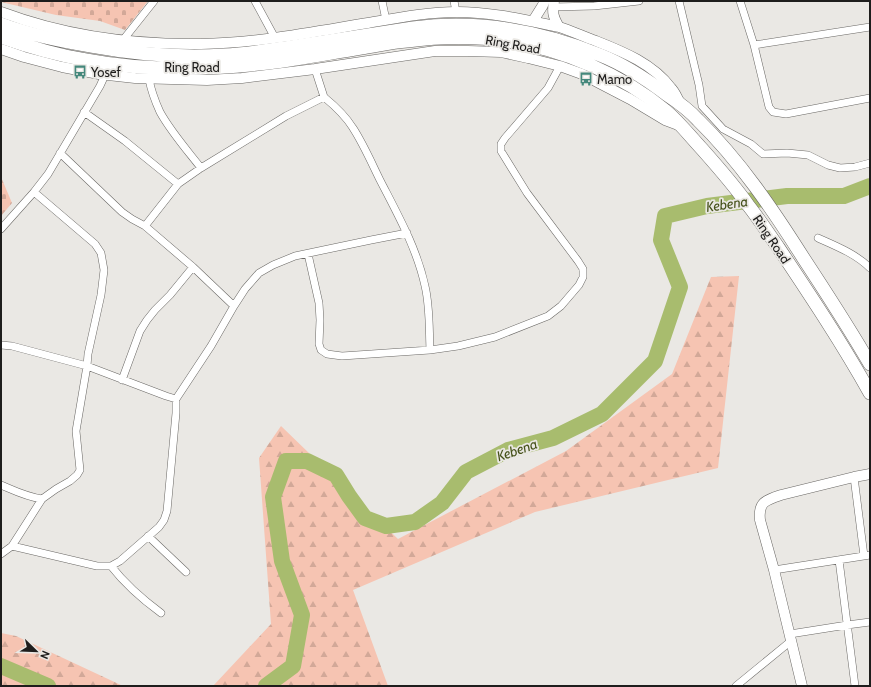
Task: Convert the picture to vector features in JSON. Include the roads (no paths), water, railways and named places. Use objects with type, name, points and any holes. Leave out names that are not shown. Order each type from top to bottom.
[{"type":"highway","name":"Ring Road","points":[[1,24],[34,35],[104,48],[139,53],[191,56],[226,55],[272,50],[417,27],[474,25],[505,28],[543,36],[601,55],[637,74],[681,105],[697,118],[718,140],[761,195],[852,333],[870,364]]},
{"type":"highway","name":"Ring Road","points":[[1,37],[88,61],[165,68],[204,68],[268,63],[406,41],[441,38],[479,38],[507,41],[543,48],[577,59],[613,76],[644,94],[683,127],[750,206],[839,341],[870,393]]},
{"type":"street","points":[[123,40],[154,1]]},
{"type":"street","points":[[255,1],[275,38]]},
{"type":"street","points":[[382,1],[386,20]]},
{"type":"street","points":[[454,1],[456,12]]},
{"type":"street","points":[[533,21],[544,1]]},
{"type":"street","points":[[559,27],[554,19],[553,4],[594,6],[639,1]]},
{"type":"street","points":[[679,1],[699,85],[702,106],[723,128],[751,144],[763,154],[787,153],[808,155],[828,165],[840,168],[855,167],[870,162]]},
{"type":"street","points":[[740,1],[754,45],[769,107],[773,112],[778,114],[786,114],[870,98]]},
{"type":"street","points":[[1,12],[71,33],[98,38],[173,44],[244,42],[420,15],[456,12],[493,14],[559,27],[628,54],[652,69],[665,80],[673,90],[681,105]]},
{"type":"street","points":[[754,45],[869,29]]},
{"type":"street","points":[[1,49],[62,67],[105,75],[149,79],[207,80],[242,78],[315,69],[435,51],[468,50],[501,52],[560,66],[582,74],[630,99],[665,120],[683,127]]},
{"type":"street","points":[[308,254],[319,303],[319,344],[322,350],[327,354],[342,356],[430,350],[458,346],[495,337],[548,316],[562,306],[579,285],[583,277],[583,269],[527,193],[501,151],[501,144],[505,138],[548,88],[560,66]]},
{"type":"street","points":[[315,69],[324,97],[341,111],[353,127],[407,233],[421,269],[425,286],[429,308],[430,350]]},
{"type":"street","points":[[1,229],[48,174],[105,75]]},
{"type":"street","points":[[149,79],[152,92],[160,112],[201,168]]},
{"type":"street","points":[[145,226],[178,184],[201,168],[286,116],[324,97]]},
{"type":"street","points":[[84,112],[125,141],[178,184]]},
{"type":"street","points":[[60,153],[122,212],[145,226],[194,267],[234,306]]},
{"type":"street","points":[[1,554],[12,546],[42,499],[70,481],[80,470],[76,431],[88,354],[101,295],[104,270],[101,253],[95,244],[34,192]]},
{"type":"street","points":[[12,546],[97,566],[111,566],[120,561],[159,527],[164,520],[168,511],[176,399],[211,346],[245,289],[259,273],[273,265],[295,256],[407,233]]},
{"type":"street","points":[[818,238],[838,246],[870,268]]},
{"type":"street","points":[[122,380],[140,331],[147,320],[194,267]]},
{"type":"street","points":[[1,345],[12,346],[87,366],[176,399]]},
{"type":"street","points":[[802,686],[774,570],[760,520],[760,507],[764,502],[781,495],[870,474]]},
{"type":"street","points":[[774,570],[867,556],[854,477]]},
{"type":"street","points":[[1,485],[31,498],[42,499]]},
{"type":"street","points":[[148,536],[186,572]]},
{"type":"street","points":[[839,560],[855,686]]},
{"type":"street","points":[[111,566],[134,592],[160,613]]},
{"type":"street","points":[[736,686],[790,638],[847,625],[870,622]]},
{"type":"waterway","name":"Kebena","points":[[266,686],[293,666],[302,615],[282,561],[273,497],[286,461],[307,461],[336,475],[365,518],[386,526],[415,522],[442,503],[466,472],[508,450],[553,438],[602,414],[655,361],[680,287],[661,240],[665,216],[707,206],[787,196],[844,196],[870,186]]},
{"type":"waterway","name":"Kebena","points":[[1,666],[48,686]]},
{"type":"place","name":"Yosef","points":[[80,72]]},
{"type":"place","name":"Mamo","points":[[586,79]]}]
